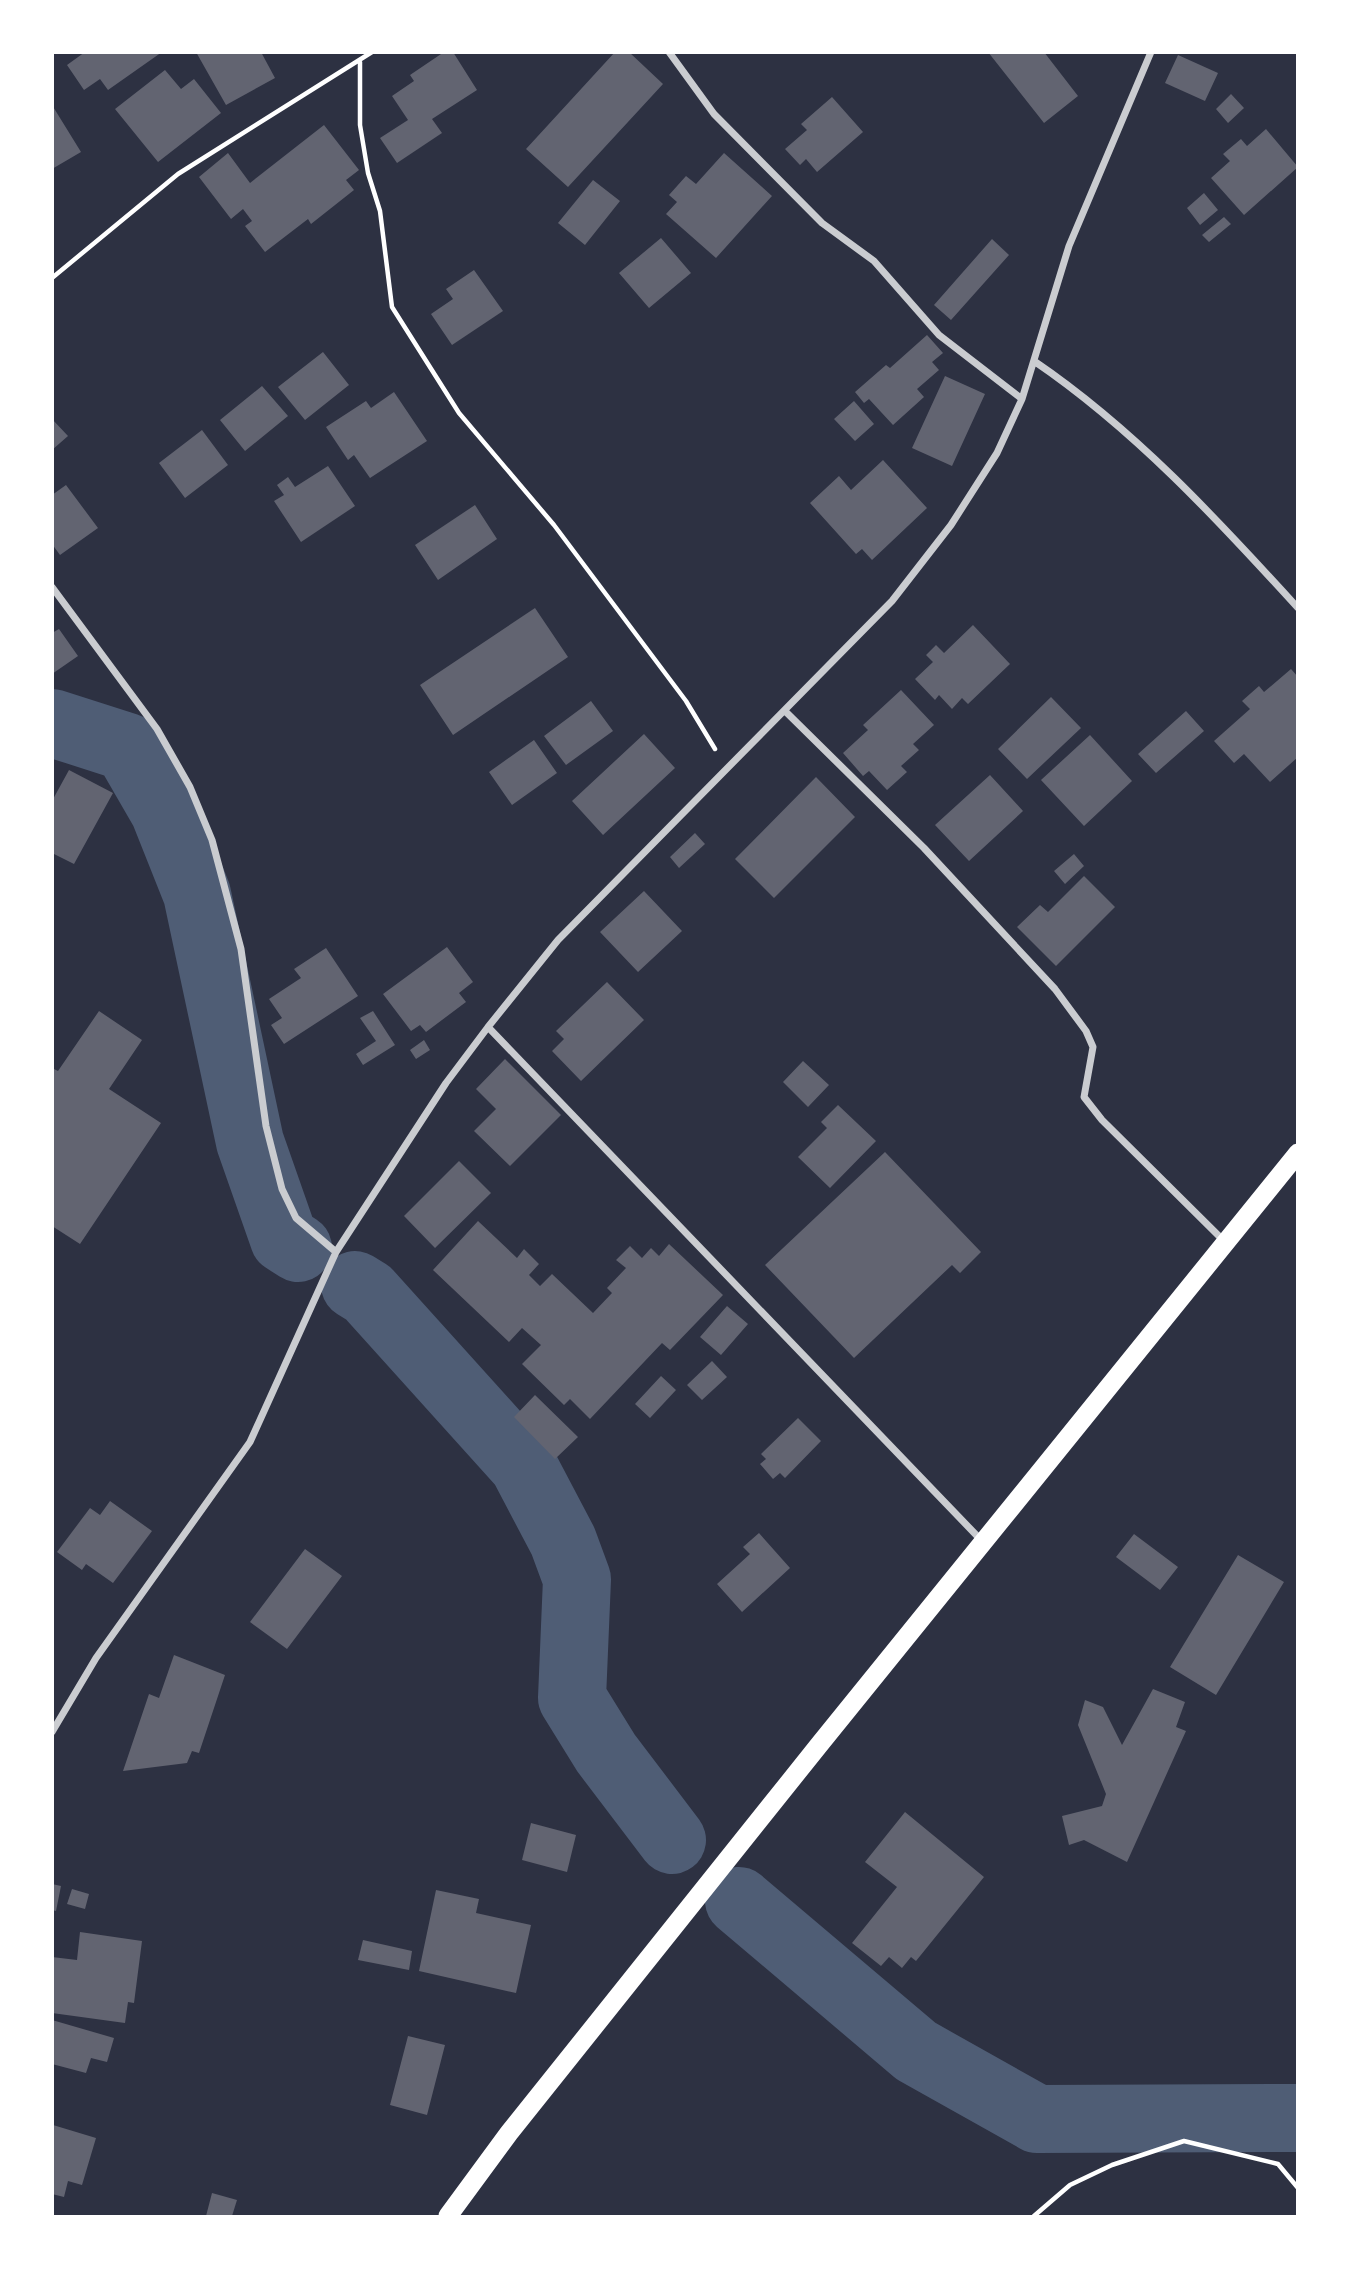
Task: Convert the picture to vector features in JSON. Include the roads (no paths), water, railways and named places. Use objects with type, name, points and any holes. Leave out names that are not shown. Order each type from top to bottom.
[{"type":"highway","points":[[448,2217],[509,2133],[982,1541],[1297,1153]]},
{"type":"street","points":[[669,52],[714,114],[822,223],[874,261],[939,335],[1022,399]]},
{"type":"street","points":[[52,1732],[96,1658],[250,1443],[336,1252],[446,1083],[558,940],[892,601],[951,526],[997,453],[1022,399],[1069,246],[1151,52]]},
{"type":"street","points":[[1034,360],[1061,379],[1160,462],[1297,608]]},
{"type":"street","points":[[52,587],[157,729],[190,787],[212,840],[241,949],[266,1126],[282,1189],[296,1218],[336,1252]]},
{"type":"street","points":[[785,711],[923,848],[1055,989],[1086,1031],[1093,1047],[1084,1097],[1102,1120],[1225,1242]]},
{"type":"street","points":[[488,1027],[982,1541]]},
{"type":"waterway","points":[[52,723],[127,747],[164,811],[197,894],[250,1142],[284,1239],[298,1248]]},
{"type":"waterway","points":[[355,1285],[368,1293],[523,1465],[563,1541],[577,1579],[572,1698],[606,1753],[672,1840]]},
{"type":"waterway","points":[[739,1901],[916,2051],[1037,2119],[1298,2118]]}]
